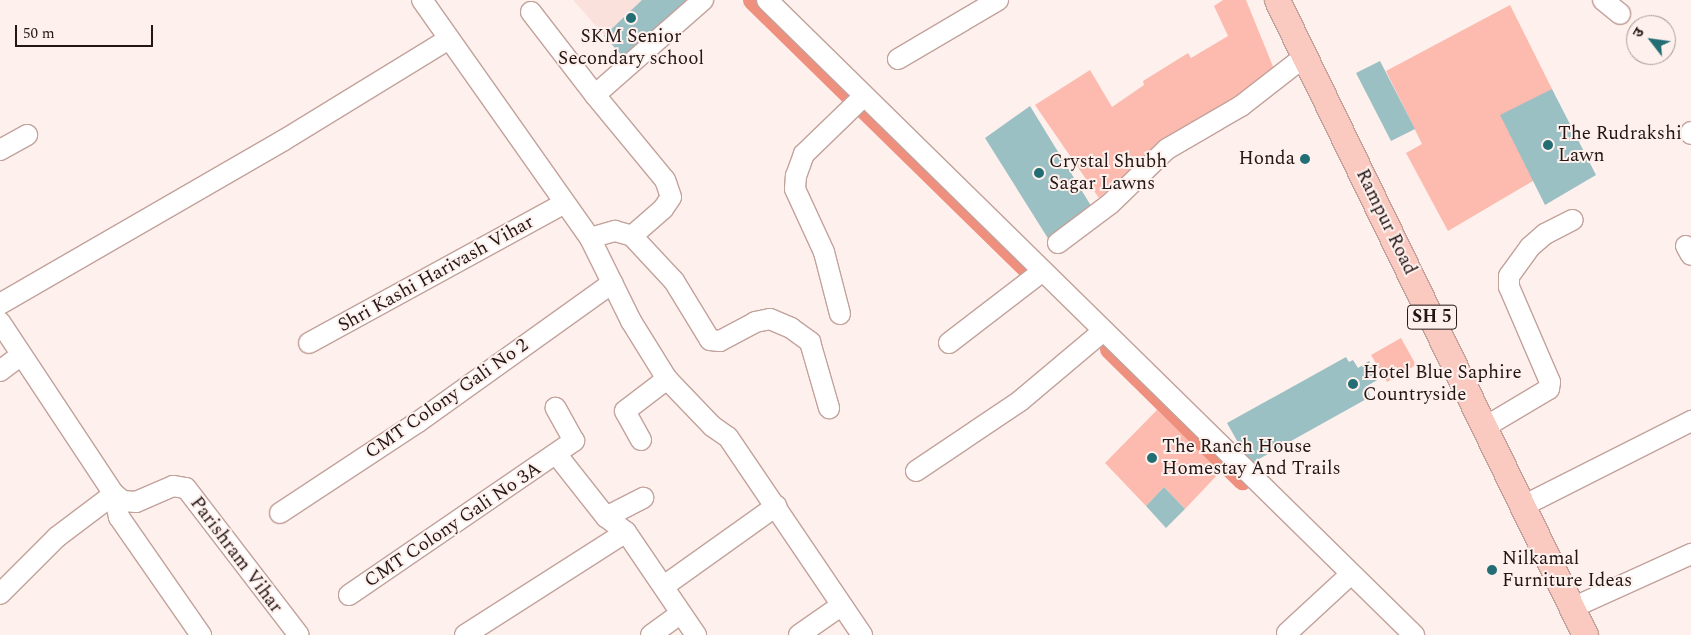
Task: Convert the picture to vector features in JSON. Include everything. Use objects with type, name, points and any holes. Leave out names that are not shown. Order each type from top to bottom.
[{"type":"main road","name":"Rampur Road","points":[[1277,0],[1521,507],[1585,635]]},
{"type":"street","points":[[422,0],[447,40],[563,204],[590,238],[612,283],[667,379],[712,426],[728,437],[862,635]]},
{"type":"street","points":[[596,95],[703,0]]},
{"type":"street","points":[[767,0],[860,100],[1098,335],[1347,579],[1414,635]]},
{"type":"street","points":[[898,59],[998,0]]},
{"type":"street","points":[[1603,0],[1620,14]]},
{"type":"street","points":[[531,12],[665,180],[671,197],[663,209],[632,236]]},
{"type":"street","points":[[0,304],[284,140],[447,40]]},
{"type":"street","points":[[1058,243],[1110,204],[1167,149],[1242,106],[1304,57]]},
{"type":"street","points":[[840,314],[824,252],[794,189],[804,154],[860,100]]},
{"type":"street","points":[[0,150],[27,135]]},
{"type":"street","name":"Shri Kashi Harivash Vihar","points":[[308,343],[563,204]]},
{"type":"street","points":[[1484,427],[1549,389],[1550,382],[1509,287],[1510,276],[1530,247],[1545,234],[1573,220]]},
{"type":"street","points":[[590,238],[615,232],[632,236],[674,281],[710,340],[720,341],[756,322],[770,319],[779,320],[810,342],[829,408]]},
{"type":"street","points":[[949,343],[1038,275]]},
{"type":"street","name":"CMT Colony Gali No 2","points":[[280,513],[418,422],[612,283]]},
{"type":"street","points":[[0,322],[114,494],[119,517],[199,634]]},
{"type":"street","points":[[916,471],[1020,401],[1098,335]]},
{"type":"street","points":[[0,371],[21,355]]},
{"type":"street","points":[[641,440],[625,411],[667,379]]},
{"type":"street","name":"CMT Colony Gali No 3A","points":[[349,595],[557,455],[574,441],[556,408]]},
{"type":"street","points":[[1521,507],[1691,421]]},
{"type":"street","points":[[557,455],[606,517],[626,532],[696,635]]},
{"type":"street","name":"Parishram Vihar","points":[[114,494],[123,501],[136,502],[173,486],[186,488],[299,635]]},
{"type":"street","points":[[0,594],[56,537],[114,494]]},
{"type":"street","points":[[606,517],[642,498]]},
{"type":"street","points":[[664,586],[776,506]]},
{"type":"street","points":[[465,635],[626,532]]},
{"type":"street","points":[[1572,608],[1691,554]]},
{"type":"street","points":[[1287,633],[1347,579]]},
{"type":"street","points":[[799,635],[842,605]]},
{"type":"street","points":[[651,635],[681,613]]},
{"type":"shaded area","name":"SKM Senior Secondary school","points":[[573,0],[693,0],[626,60]]},
{"type":"shaded area","points":[[1223,0],[1246,0],[1274,69],[1241,102],[1152,151],[1099,198],[1035,105],[1090,70],[1112,107],[1144,85],[1143,81],[1188,53],[1191,58],[1228,36],[1214,6]]},
{"type":"shaded area","points":[[1510,5],[1552,89],[1533,181],[1448,231],[1406,153],[1422,144],[1386,71]]},
{"type":"shaded area","points":[[1401,338],[1416,365],[1387,382],[1371,355]]},
{"type":"shaded area","points":[[1157,410],[1221,471],[1185,509],[1164,487],[1146,506],[1105,463]]},
{"type":"building","name":"SKM Senior Secondary school","points":[[642,0],[691,0],[626,60],[604,36]]},
{"type":"building","points":[[1380,61],[1415,129],[1391,141],[1356,73]]},
{"type":"building","name":"The Rudrakshi Lawn","points":[[1552,89],[1596,175],[1545,205],[1500,115]]},
{"type":"building","name":"Crystal Shubh Sagar Lawns","points":[[1030,106],[1093,209],[1049,240],[985,138]]},
{"type":"building","points":[[1346,357],[1349,362],[1353,360],[1358,368],[1369,361],[1379,379],[1367,386],[1370,397],[1250,464],[1227,423]]},
{"type":"building","points":[[1164,487],[1185,509],[1166,528],[1146,506]]},
{"type":"waterway","points":[[752,0],[1032,274]]},
{"type":"waterway","points":[[1109,349],[1242,480]]},
{"type":"place","name":"SKM Senior Secondary school","points":[[631,18]]},
{"type":"place","name":"The Rudrakshi Lawn","points":[[1548,145]]},
{"type":"place","name":"Honda","points":[[1305,159]]},
{"type":"place","name":"Crystal Shubh Sagar Lawns","points":[[1039,173]]},
{"type":"place","name":"Hotel Blue Saphire Countryside","points":[[1353,384]]},
{"type":"place","name":"The Ranch House Homestay And Trails","points":[[1152,458]]},
{"type":"place","name":"Nilkamal Furniture Ideas","points":[[1492,570]]}]
